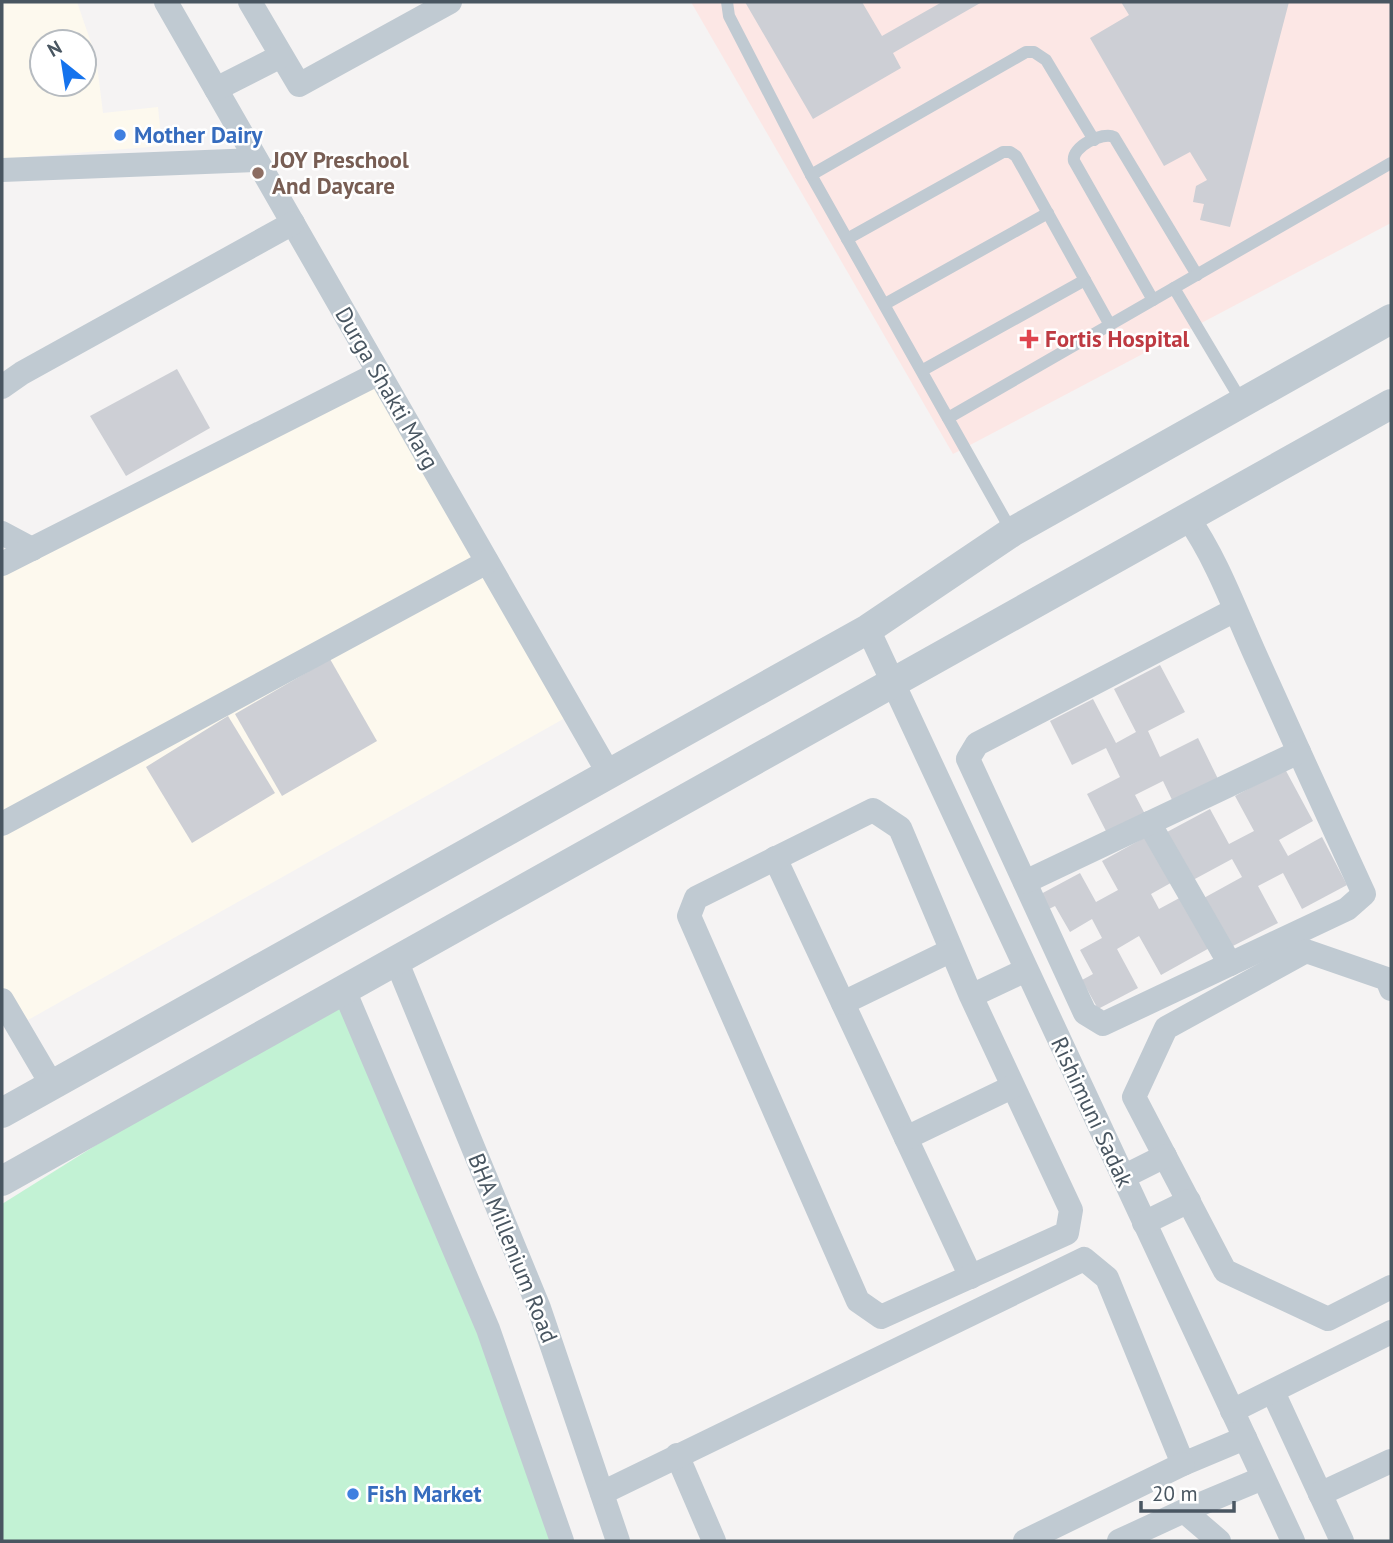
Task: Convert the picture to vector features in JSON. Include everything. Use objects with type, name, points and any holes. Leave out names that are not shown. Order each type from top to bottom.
[{"type":"street","name":"Durga Shakti Marg","points":[[166,2],[609,774]]},
{"type":"street","points":[[250,2],[299,85],[450,2]]},
{"type":"street","points":[[216,89],[281,56]]},
{"type":"street","points":[[2,170],[256,160]]},
{"type":"street","points":[[2,387],[22,373],[293,223]]},
{"type":"street","points":[[2,1113],[868,629],[1012,532],[1391,319]]},
{"type":"street","points":[[2,564],[379,373]]},
{"type":"street","points":[[2,1181],[1391,404]]},
{"type":"street","points":[[1188,518],[1203,541],[1235,610],[1363,894],[1347,909],[1103,1024],[1085,1013],[968,759],[977,744],[1235,610]]},
{"type":"street","points":[[2,533],[32,549]]},
{"type":"street","points":[[2,824],[487,562]]},
{"type":"street","name":"Rishimuni Sadak","points":[[868,629],[1293,1541]]},
{"type":"street","points":[[1025,883],[1299,752]]},
{"type":"street","points":[[873,810],[900,828],[950,951],[1071,1210],[1067,1233],[881,1317],[858,1301],[688,916],[696,898],[873,810]]},
{"type":"street","points":[[1149,823],[1230,964]]},
{"type":"street","points":[[775,858],[971,1277]]},
{"type":"street","points":[[843,1003],[950,951]]},
{"type":"street","points":[[1391,989],[1387,979],[1306,951],[1166,1028],[1134,1097],[1225,1271],[1328,1319],[1391,1287]]},
{"type":"street","name":"BHA Millenium Road","points":[[396,960],[539,1308],[618,1541]]},
{"type":"street","points":[[971,996],[1026,970]]},
{"type":"street","points":[[344,990],[488,1329],[562,1541]]},
{"type":"street","points":[[2,998],[52,1086]]},
{"type":"street","points":[[906,1138],[1012,1087]]},
{"type":"street","points":[[1123,1177],[1165,1156]]},
{"type":"street","points":[[1144,1223],[1188,1201]]},
{"type":"street","points":[[602,1493],[1084,1259],[1107,1278],[1183,1464]]},
{"type":"street","points":[[1232,1411],[1391,1332]]},
{"type":"street","points":[[1273,1392],[1342,1541]]},
{"type":"street","points":[[1026,1541],[1183,1464],[1245,1438]]},
{"type":"street","points":[[677,1455],[714,1541]]},
{"type":"street","points":[[1320,1494],[1391,1461]]},
{"type":"street","points":[[1119,1541],[1263,1478]]},
{"type":"street","points":[[1184,1511],[1219,1541]]},
{"type":"lane","points":[[727,2],[729,16],[811,175],[1012,532]]},
{"type":"lane","points":[[811,175],[1026,52],[1034,52],[1046,60],[1094,140]]},
{"type":"lane","points":[[1153,300],[1074,161],[1075,150],[1104,135],[1110,134],[1114,137],[1197,275]]},
{"type":"lane","points":[[847,239],[1003,152],[1010,152],[1016,156],[1110,325]]},
{"type":"lane","points":[[948,418],[1391,163]]},
{"type":"lane","points":[[885,304],[1048,214]]},
{"type":"lane","points":[[923,370],[1085,280]]},
{"type":"lane","points":[[1174,288],[1242,403]]},
{"type":"shaded area","points":[[2,2],[77,2],[86,28],[28,28],[28,98],[98,98],[98,73],[103,113],[158,107],[162,146],[2,159]]},
{"type":"shaded area","name":"Fortis Hospital","points":[[691,2],[1391,2],[1391,223],[953,454]]},
{"type":"shaded area","points":[[379,373],[574,713],[28,1020],[2,996],[2,564]]},
{"type":"green space","points":[[344,990],[561,1541],[2,1541],[2,1204]]},
{"type":"building","points":[[745,2],[862,2],[882,36],[942,2],[982,2],[893,53],[901,68],[813,119]]},
{"type":"building","points":[[1121,2],[1289,2],[1230,227],[1200,220],[1204,204],[1193,202],[1196,186],[1207,180],[1190,152],[1164,166],[1090,38],[1129,15]]},
{"type":"building","points":[[177,369],[210,428],[126,476],[90,416]]},
{"type":"building","points":[[330,659],[377,741],[282,796],[235,714]]},
{"type":"building","points":[[1160,665],[1185,712],[1148,731],[1160,757],[1198,738],[1219,781],[1174,804],[1163,781],[1135,795],[1146,816],[1108,835],[1087,794],[1120,777],[1106,748],[1072,765],[1050,721],[1093,699],[1116,743],[1136,732],[1114,689]]},
{"type":"building","points":[[228,716],[275,793],[192,843],[146,767]]},
{"type":"building","points":[[1285,769],[1313,821],[1279,840],[1288,856],[1322,837],[1347,885],[1302,909],[1283,873],[1258,886],[1278,923],[1229,948],[1202,899],[1242,877],[1232,859],[1193,880],[1167,832],[1210,809],[1229,844],[1254,831],[1235,796]]},
{"type":"building","points":[[1151,834],[1176,880],[1151,894],[1159,909],[1185,895],[1213,946],[1161,975],[1139,936],[1117,949],[1138,988],[1098,1009],[1082,980],[1093,974],[1080,950],[1102,938],[1092,919],[1070,932],[1055,906],[1047,910],[1039,895],[1080,873],[1096,902],[1118,890],[1102,861]]},
{"type":"place","name":"Mother Dairy","points":[[120,135]]},
{"type":"place","name":"JOY Preschool And Daycare","points":[[258,173]]},
{"type":"place","name":"Fortis Hospital","points":[[1029,339]]},
{"type":"place","name":"Fish Market","points":[[353,1494]]}]
